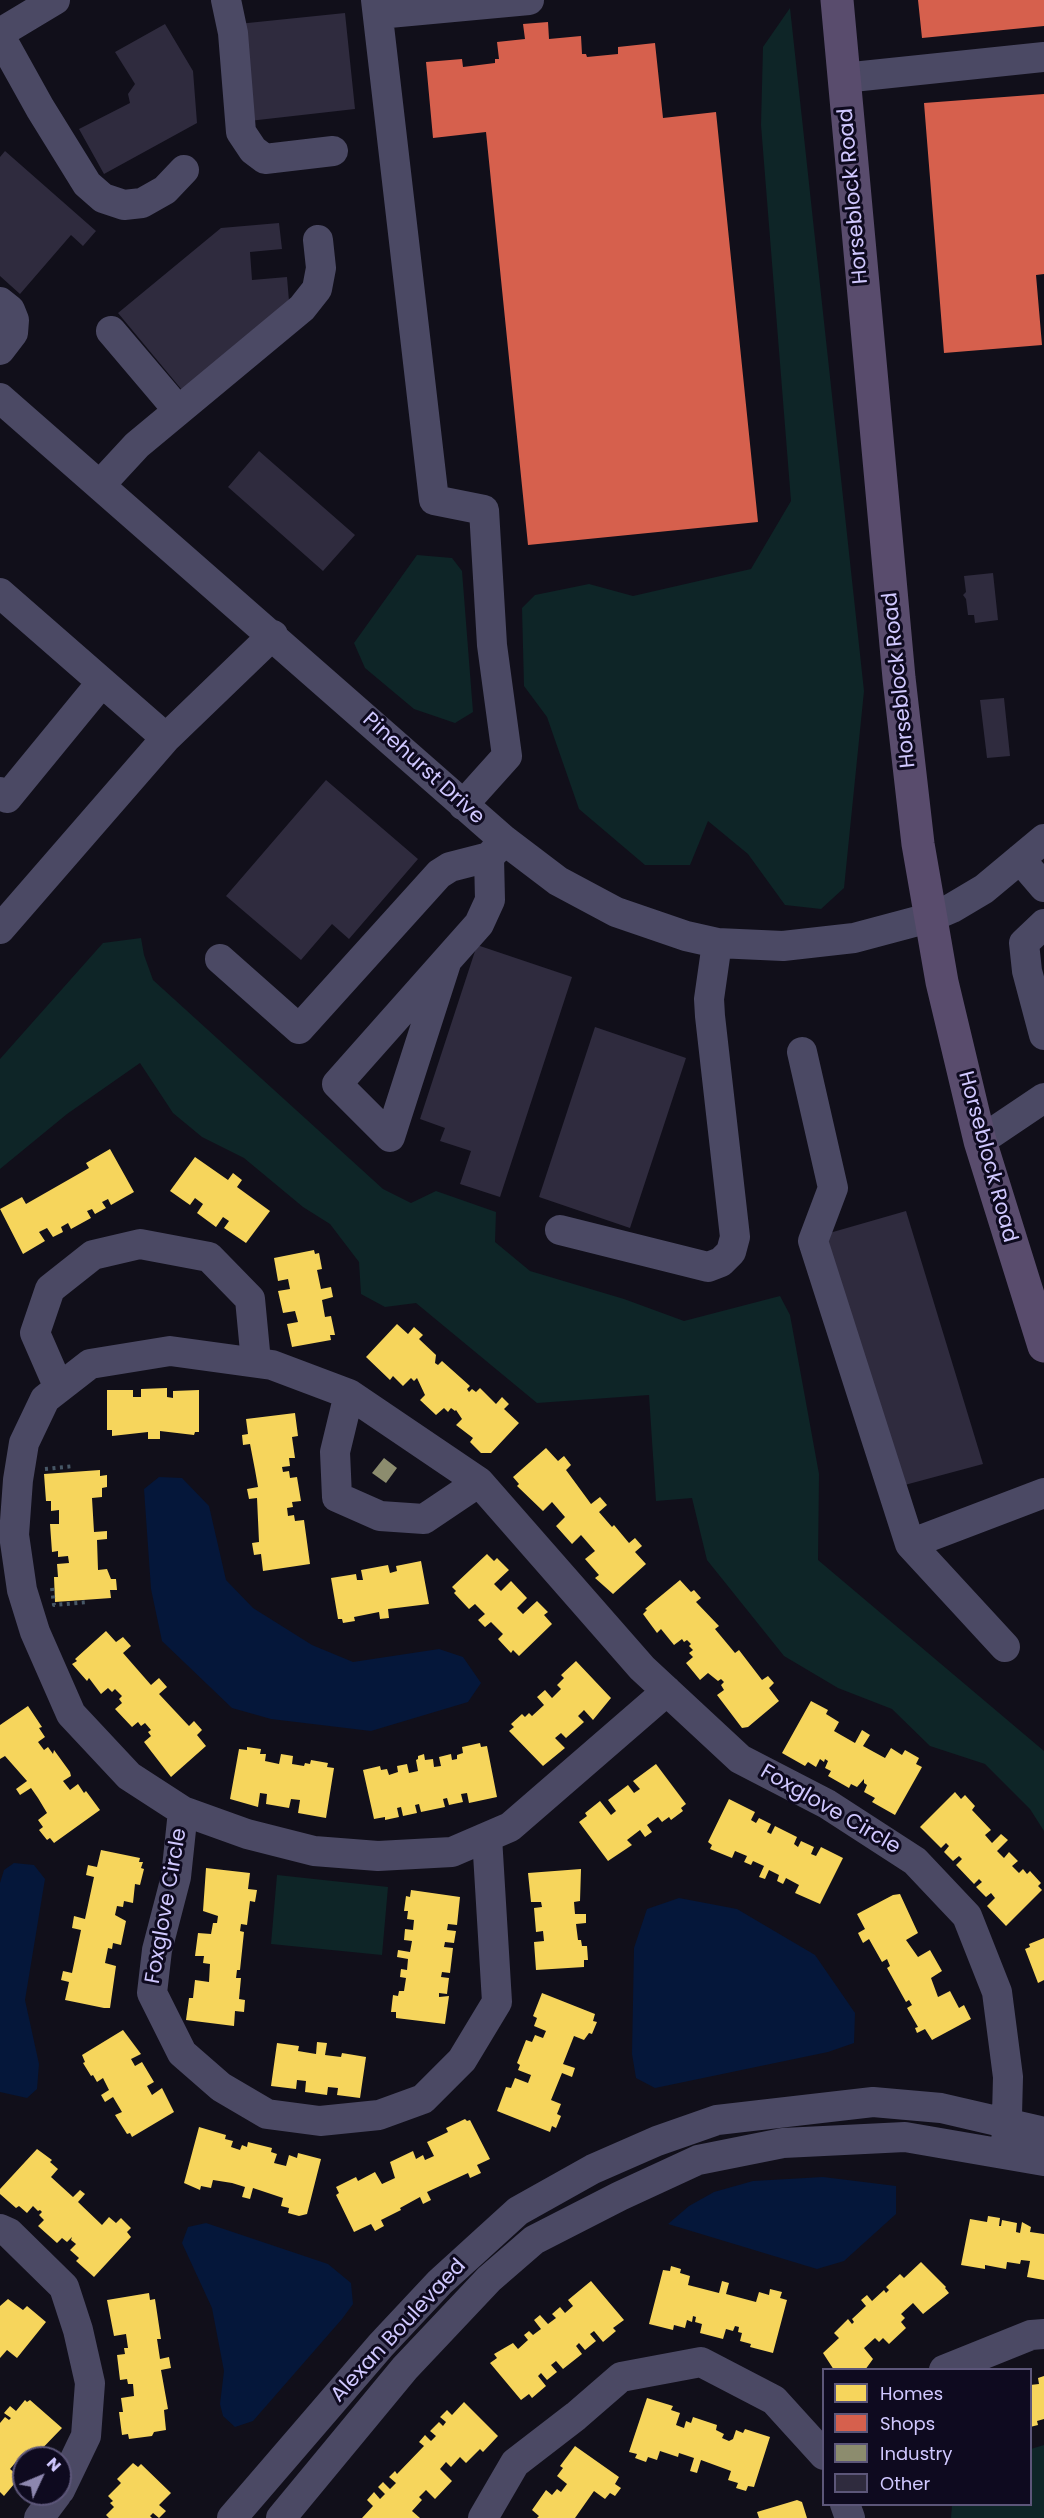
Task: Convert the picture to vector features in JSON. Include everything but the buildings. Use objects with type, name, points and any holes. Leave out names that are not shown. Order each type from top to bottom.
[{"type":"main road","name":"Horseblock Road","points":[[837,0],[898,678],[907,764],[929,918],[980,1141],[1044,1346]]},
{"type":"street","points":[[55,0],[0,34],[40,108],[81,175],[103,198],[124,205],[142,203],[165,190],[184,170]]},
{"type":"street","points":[[226,0],[233,33],[241,132],[253,150],[266,159],[333,151]]},
{"type":"street","points":[[464,805],[507,756],[492,645],[484,510],[434,500],[377,7],[529,0]]},
{"type":"street","points":[[843,78],[1044,57]]},
{"type":"street","points":[[100,485],[137,445],[302,308],[317,290],[321,268],[318,240]]},
{"type":"street","points":[[0,302],[10,310],[15,320],[13,333],[0,350]]},
{"type":"street","points":[[111,331],[178,410]]},
{"type":"street","name":"Pinehurst Drive","points":[[0,398],[273,635],[464,805],[497,849],[596,902],[653,926],[717,943],[752,947],[819,943],[881,932],[929,918],[969,899],[1044,839]]},
{"type":"street","points":[[0,593],[166,738]]},
{"type":"street","points":[[0,930],[166,738],[273,635]]},
{"type":"street","points":[[0,792],[7,798],[102,682]]},
{"type":"street","points":[[220,959],[299,1029],[439,874],[450,867],[497,849],[486,912],[472,935],[446,963],[337,1084],[390,1137],[446,963]]},
{"type":"street","points":[[1020,859],[1044,887]]},
{"type":"street","points":[[1044,924],[1024,943],[1027,971],[1044,1035]]},
{"type":"street","points":[[560,1230],[708,1267],[721,1262],[731,1252],[735,1237],[709,999],[717,943]]},
{"type":"street","points":[[802,1052],[833,1188],[813,1241],[910,1544],[1005,1647]]},
{"type":"street","points":[[980,1141],[1044,1098]]},
{"type":"street","points":[[59,1388],[35,1333],[50,1289],[93,1255],[140,1244],[209,1257],[249,1299],[256,1362]]},
{"type":"street","name":"Foxglove Circle","points":[[667,1691],[510,1827],[452,1852],[378,1856],[314,1851],[248,1834],[183,1811],[129,1776],[71,1714],[35,1632],[22,1590],[14,1535],[24,1443],[45,1399],[90,1364],[170,1351],[272,1365],[349,1394],[479,1482],[642,1668],[667,1691],[740,1759],[827,1804],[915,1861],[967,1916],[997,1992],[1008,2077],[1006,2153]]},
{"type":"street","points":[[349,1394],[335,1452],[337,1497],[380,1516],[424,1519],[479,1482]]},
{"type":"street","points":[[910,1544],[1044,1493]]},
{"type":"street","name":"Foxglove Circle","points":[[183,1811],[176,1877],[157,1950],[152,1993],[182,2053],[221,2087],[267,2114],[320,2121],[379,2115],[423,2100],[462,2060],[497,2002],[487,1836]]},
{"type":"street","name":"Alexan Boulevaed","points":[[232,2518],[381,2344],[440,2282],[518,2211],[593,2169],[657,2141],[717,2120],[873,2102],[941,2108],[1044,2132]]},
{"type":"street","name":"Alexan Boulevaed","points":[[281,2518],[405,2368],[489,2279],[534,2240],[620,2196],[698,2160],[783,2143],[905,2137],[1044,2161]]},
{"type":"street","points":[[0,2229],[9,2233],[64,2287],[78,2330],[90,2383],[86,2436],[72,2465]]},
{"type":"street","points":[[949,2368],[1031,2335],[1044,2334]]},
{"type":"street","points":[[483,2518],[515,2463],[576,2416],[621,2377],[701,2362],[774,2400],[819,2443]]},
{"type":"path","points":[[21,1472],[75,1466]]},
{"type":"path","points":[[52,1588],[54,1605],[89,1602]]},
{"type":"green space","points":[[790,8],[864,691],[844,888],[821,909],[785,905],[748,854],[708,821],[690,865],[645,865],[579,809],[547,717],[524,686],[522,608],[535,595],[589,584],[633,596],[751,569],[791,501],[761,125],[763,47]]},
{"type":"green space","points":[[417,555],[452,558],[462,571],[473,712],[455,723],[414,709],[365,668],[354,643]]},
{"type":"green space","points":[[141,938],[153,980],[383,1189],[411,1203],[436,1191],[496,1212],[495,1242],[530,1271],[624,1299],[684,1321],[780,1296],[790,1315],[819,1474],[818,1560],[1044,1751],[1044,1831],[1030,1809],[985,1764],[930,1746],[892,1709],[838,1688],[784,1656],[707,1560],[692,1498],[656,1501],[649,1395],[537,1403],[416,1303],[385,1307],[361,1294],[359,1262],[330,1224],[303,1207],[244,1158],[202,1137],[173,1113],[140,1063],[67,1114],[0,1169],[0,1059],[103,943]]},
{"type":"green space","points":[[277,1875],[388,1887],[382,1955],[271,1944]]},
{"type":"green space","points":[[1044,2445],[1044,2518],[951,2518],[952,2506],[1032,2506],[1032,2449]]},
{"type":"water","points":[[159,1477],[182,1478],[209,1506],[226,1580],[253,1608],[312,1645],[353,1662],[439,1649],[463,1657],[481,1683],[468,1702],[371,1731],[271,1719],[232,1708],[162,1641],[151,1589],[144,1489]]},
{"type":"water","points":[[14,1863],[34,1865],[45,1879],[25,2000],[39,2064],[37,2089],[27,2098],[0,2092],[0,1883],[4,1870]]},
{"type":"water","points":[[679,1898],[737,1909],[815,1955],[855,2013],[854,2043],[828,2052],[655,2088],[636,2078],[632,2054],[634,1948],[647,1909]]},
{"type":"water","points":[[823,2177],[896,2186],[896,2214],[844,2261],[817,2269],[668,2224],[689,2206],[714,2192],[753,2181]]},
{"type":"water","points":[[206,2223],[328,2264],[351,2283],[353,2304],[342,2319],[253,2421],[235,2427],[223,2416],[220,2404],[224,2371],[212,2308],[182,2243],[188,2227]]}]
